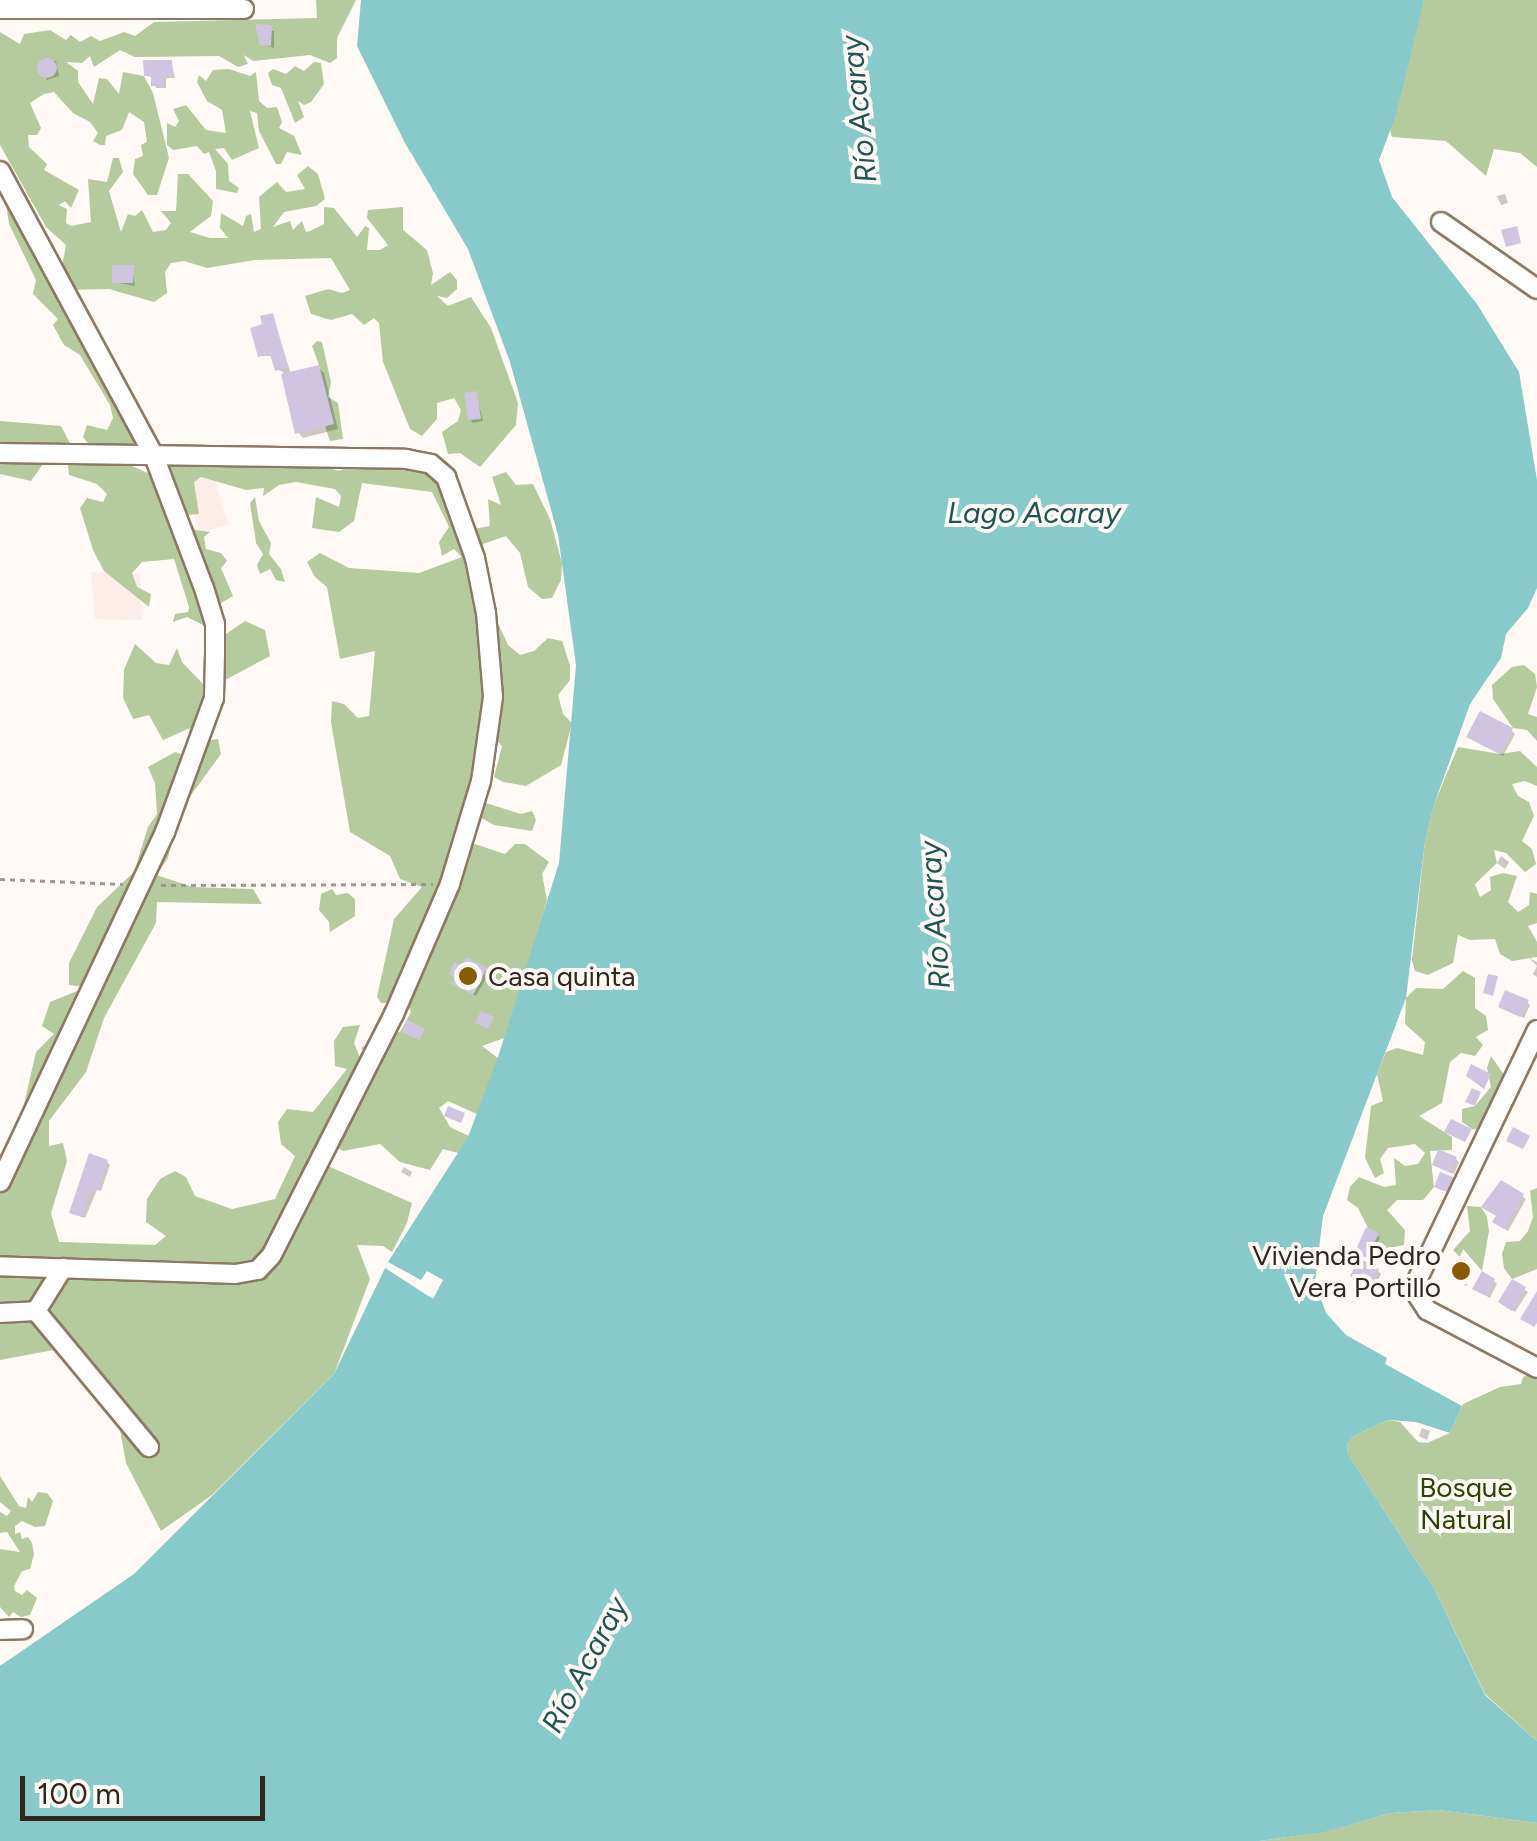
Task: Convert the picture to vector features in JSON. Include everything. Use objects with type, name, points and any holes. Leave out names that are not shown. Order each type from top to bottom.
[{"type":"street","points":[[0,10],[244,9]]},
{"type":"street","points":[[0,171],[154,456],[204,588],[214,624],[215,654],[214,698],[200,746],[140,885],[0,1182]]},
{"type":"street","points":[[1441,222],[1537,289]]},
{"type":"street","points":[[0,453],[406,459],[431,464],[446,477],[475,558],[486,613],[492,696],[481,781],[450,884],[394,1014],[271,1256],[258,1270],[235,1274],[0,1266]]},
{"type":"street","points":[[1535,1040],[1418,1281],[1418,1296],[1426,1310],[1537,1368]]},
{"type":"street","points":[[36,1311],[63,1268]]},
{"type":"street","points":[[0,1313],[36,1311]]},
{"type":"street","points":[[36,1311],[149,1447]]},
{"type":"street","points":[[0,1630],[23,1629]]},
{"type":"path","points":[[0,879],[308,888],[450,884]]},
{"type":"shaded area","points":[[213,475],[229,524],[200,533],[183,484]]},
{"type":"shaded area","points":[[91,572],[140,574],[142,620],[95,619]]},
{"type":"green space","points":[[316,0],[356,0],[337,38],[337,58],[330,63],[310,55],[253,61],[244,55],[248,64],[238,67],[219,56],[135,57],[120,50],[94,67],[90,56],[82,63],[66,62],[78,71],[78,82],[93,104],[99,78],[107,79],[119,94],[123,72],[144,76],[153,93],[169,158],[157,195],[148,195],[133,174],[135,159],[143,156],[141,145],[147,142],[144,122],[129,112],[122,130],[106,136],[105,145],[100,145],[93,141],[98,133],[90,122],[73,113],[54,92],[44,94],[30,103],[41,128],[37,135],[28,135],[29,147],[47,164],[44,170],[79,190],[71,208],[65,201],[59,205],[67,209],[66,223],[71,226],[91,222],[88,179],[107,182],[113,158],[119,158],[123,172],[109,191],[121,232],[128,214],[135,216],[142,210],[153,232],[166,230],[171,223],[161,211],[176,211],[178,174],[188,174],[213,201],[211,216],[190,232],[210,238],[228,238],[220,228],[221,213],[243,226],[246,216],[251,214],[254,232],[261,229],[259,197],[277,182],[286,192],[305,189],[297,175],[308,166],[318,174],[325,199],[316,206],[284,212],[273,227],[290,221],[293,230],[302,221],[306,232],[310,231],[324,224],[324,207],[334,208],[357,237],[365,226],[369,228],[367,250],[380,250],[388,245],[367,218],[368,210],[403,207],[403,230],[427,250],[433,273],[431,285],[450,272],[457,280],[457,289],[447,298],[437,296],[448,306],[471,297],[491,328],[518,403],[516,425],[480,467],[460,453],[448,454],[442,432],[458,421],[461,410],[454,398],[437,403],[437,419],[422,436],[410,429],[383,362],[379,323],[374,318],[364,325],[352,314],[331,320],[311,314],[305,296],[328,289],[342,293],[350,290],[331,258],[255,260],[207,268],[184,261],[171,263],[165,272],[167,293],[154,302],[109,289],[66,290],[60,278],[66,245],[46,227],[0,145],[0,32],[20,44],[24,34],[50,30],[66,40],[71,35],[80,42],[91,36],[100,41],[124,32],[135,36],[154,22],[317,18]]},
{"type":"green space","points":[[1424,0],[1537,0],[1537,167],[1520,153],[1494,149],[1486,176],[1446,141],[1392,137],[1385,112]]},
{"type":"green space","points":[[314,62],[321,63],[324,84],[311,102],[304,105],[298,101],[304,117],[295,123],[281,88],[272,85],[268,73],[273,69],[286,74],[295,66],[304,71]]},
{"type":"green space","points":[[229,69],[250,76],[256,72],[259,101],[267,108],[277,107],[282,122],[279,128],[294,136],[302,155],[287,152],[281,164],[276,164],[259,131],[257,113],[250,111],[259,148],[232,160],[224,148],[215,149],[228,164],[229,181],[239,188],[237,193],[216,189],[216,171],[209,152],[204,154],[197,146],[173,150],[167,145],[167,123],[175,127],[179,121],[173,109],[186,105],[206,130],[226,133],[222,110],[207,101],[197,82],[199,75],[206,81],[213,70]]},
{"type":"green space","points":[[6,203],[16,204],[46,274],[139,446],[127,449],[88,443],[83,437],[87,425],[107,430],[113,418],[110,405],[80,355],[64,345],[53,325],[58,319],[33,294],[36,280],[9,224]]},
{"type":"green space","points":[[322,342],[331,382],[328,397],[338,403],[343,439],[330,441],[326,429],[319,365],[312,346]]},
{"type":"green space","points":[[0,421],[61,426],[70,443],[41,449],[45,461],[31,481],[0,474]]},
{"type":"green space","points":[[111,457],[171,483],[166,465],[174,461],[216,460],[241,466],[242,462],[295,458],[339,471],[356,465],[394,465],[411,471],[426,467],[441,472],[473,529],[490,526],[488,499],[501,505],[492,477],[506,472],[516,485],[533,484],[550,519],[562,563],[561,580],[552,598],[542,599],[528,587],[520,553],[506,536],[483,544],[493,612],[508,645],[520,655],[534,651],[548,638],[562,641],[570,665],[570,680],[558,695],[563,714],[572,723],[561,765],[526,786],[503,782],[494,777],[502,746],[493,737],[477,789],[486,803],[521,814],[532,811],[536,820],[532,831],[494,825],[471,812],[459,818],[454,830],[463,849],[475,844],[505,854],[515,844],[525,844],[549,862],[542,874],[547,900],[507,1037],[482,1046],[503,1062],[477,1114],[448,1101],[439,1108],[450,1127],[473,1138],[462,1154],[443,1149],[430,1170],[400,1162],[380,1144],[343,1151],[326,1142],[314,1173],[328,1166],[412,1203],[407,1223],[392,1252],[383,1246],[357,1245],[370,1279],[334,1374],[212,1495],[161,1531],[126,1463],[113,1391],[70,1347],[0,1360],[0,1164],[18,1130],[36,1052],[54,1034],[42,1026],[50,1002],[87,987],[69,985],[69,963],[97,907],[134,872],[148,827],[157,814],[155,783],[148,767],[175,752],[199,761],[190,728],[163,740],[149,715],[133,719],[123,698],[124,670],[135,644],[156,663],[169,665],[177,648],[182,662],[204,685],[226,634],[245,621],[265,630],[270,656],[216,685],[199,742],[218,739],[221,754],[178,813],[168,858],[156,875],[193,887],[253,889],[262,904],[157,902],[156,923],[104,1018],[86,1072],[49,1121],[49,1146],[63,1143],[67,1161],[51,1213],[59,1242],[155,1245],[166,1236],[146,1222],[147,1199],[160,1179],[175,1171],[186,1177],[195,1196],[232,1209],[275,1199],[295,1156],[281,1144],[278,1122],[287,1109],[313,1112],[347,1069],[335,1066],[334,1041],[343,1027],[360,1025],[354,1043],[361,1060],[369,1058],[361,1048],[384,1033],[400,1032],[411,1012],[406,1002],[381,1003],[377,997],[394,919],[422,887],[400,879],[390,856],[350,832],[331,722],[332,701],[344,704],[358,718],[369,716],[375,651],[340,659],[327,587],[315,577],[307,562],[320,553],[349,568],[419,573],[462,557],[454,549],[442,556],[439,542],[449,527],[432,492],[362,483],[354,521],[339,532],[312,528],[316,497],[339,507],[341,496],[335,489],[296,482],[279,485],[263,496],[264,488],[246,490],[201,477],[194,482],[199,514],[187,515],[195,530],[210,532],[204,537],[206,549],[221,553],[227,561],[221,568],[233,596],[216,606],[203,625],[187,617],[173,622],[175,614],[188,612],[189,607],[174,559],[142,562],[132,573],[137,587],[151,594],[149,607],[104,571],[93,550],[80,508],[87,498],[103,502],[107,494],[97,484],[69,475],[67,458]]},
{"type":"green space","points":[[255,497],[259,521],[271,543],[269,554],[285,582],[276,580],[270,569],[260,574],[257,565],[263,554],[256,543],[250,503]]},
{"type":"green space","points":[[1524,665],[1535,674],[1537,687],[1528,714],[1537,717],[1537,741],[1527,730],[1513,728],[1493,699],[1492,685],[1512,667]]},
{"type":"green space","points":[[1458,747],[1500,754],[1520,751],[1537,767],[1537,786],[1525,781],[1512,784],[1518,796],[1529,802],[1534,816],[1522,841],[1532,849],[1536,864],[1525,872],[1506,853],[1494,850],[1497,863],[1475,884],[1480,897],[1491,890],[1490,877],[1503,873],[1517,876],[1508,902],[1518,912],[1529,905],[1530,892],[1537,894],[1537,923],[1528,926],[1537,942],[1537,957],[1512,961],[1500,954],[1495,939],[1470,940],[1458,935],[1453,963],[1428,975],[1415,971],[1412,960],[1425,841],[1435,802]]},
{"type":"green space","points":[[332,889],[336,895],[348,893],[355,899],[355,916],[330,932],[329,922],[319,910],[321,894]]},
{"type":"green space","points":[[1463,971],[1475,978],[1475,1008],[1486,1016],[1488,1030],[1476,1037],[1483,1045],[1475,1056],[1461,1053],[1450,1062],[1442,1103],[1419,1116],[1452,1137],[1452,1150],[1430,1151],[1434,1187],[1423,1200],[1397,1200],[1387,1210],[1405,1230],[1404,1245],[1379,1250],[1358,1208],[1347,1200],[1350,1187],[1359,1177],[1384,1187],[1396,1185],[1394,1158],[1405,1166],[1418,1164],[1425,1153],[1415,1144],[1388,1148],[1380,1159],[1384,1173],[1375,1178],[1365,1158],[1371,1106],[1383,1101],[1377,1074],[1386,1052],[1397,1048],[1423,1055],[1425,1042],[1405,1024],[1406,998],[1416,988],[1443,989]]},
{"type":"green space","points":[[1491,1056],[1507,1079],[1485,1131],[1472,1129],[1462,1122],[1462,1109],[1475,1106],[1491,1087],[1487,1068]]},
{"type":"green space","points":[[1537,1188],[1537,1269],[1512,1279],[1504,1268],[1502,1254],[1506,1242],[1520,1241],[1528,1231],[1533,1217],[1530,1191]]},
{"type":"green space","points":[[1467,1206],[1481,1207],[1487,1217],[1489,1231],[1482,1271],[1463,1249],[1460,1257],[1453,1250],[1470,1231]]},
{"type":"green space","name":"Bosque Natural","points":[[1534,1372],[1537,1741],[1485,1694],[1435,1590],[1348,1454],[1347,1444],[1355,1435],[1388,1420],[1400,1422],[1418,1442],[1427,1443],[1450,1433],[1463,1404],[1500,1387],[1521,1384],[1523,1377]]},
{"type":"green space","points":[[0,1476],[19,1506],[26,1508],[28,1497],[32,1502],[38,1492],[47,1493],[53,1501],[45,1526],[35,1527],[22,1521],[15,1526],[15,1534],[20,1532],[22,1539],[28,1537],[34,1554],[30,1569],[22,1571],[15,1591],[22,1595],[27,1590],[37,1598],[30,1615],[21,1617],[13,1612],[9,1617],[0,1607],[0,1549],[20,1552],[7,1532],[0,1533],[0,1512],[7,1516],[11,1511],[0,1502]]},
{"type":"green space","points":[[1439,1810],[1537,1823],[1537,1841],[1259,1841],[1324,1832],[1391,1813]]},
{"type":"water","name":"Lago Acaray","points":[[361,0],[1424,0],[1396,115],[1379,160],[1392,197],[1477,304],[1519,372],[1537,480],[1537,588],[1528,608],[1506,634],[1501,658],[1470,704],[1435,802],[1425,841],[1406,998],[1323,1216],[1315,1282],[1326,1313],[1346,1335],[1387,1358],[1385,1364],[1462,1406],[1450,1433],[1416,1422],[1388,1420],[1355,1435],[1347,1444],[1348,1454],[1435,1590],[1485,1695],[1537,1741],[1537,1823],[1439,1810],[1391,1813],[1325,1832],[1259,1841],[0,1841],[0,1666],[134,1574],[334,1374],[388,1262],[468,1137],[498,1057],[559,863],[576,665],[558,535],[510,362],[468,249],[405,143],[357,46]]},
{"type":"pier","points":[[388,1262],[421,1280],[427,1271],[443,1280],[433,1299],[385,1268]]},
{"type":"building","points":[[255,24],[272,25],[271,46],[260,45]]},
{"type":"building","points":[[43,58],[51,58],[57,68],[51,78],[43,78],[37,72],[37,64]]},
{"type":"building","points":[[143,60],[172,60],[173,75],[163,76],[164,86],[151,86],[151,76],[144,76]]},
{"type":"building","points":[[1517,226],[1521,243],[1506,247],[1501,230]]},
{"type":"building","points":[[112,265],[134,265],[133,283],[112,283]]},
{"type":"building","points":[[273,313],[288,367],[275,371],[270,354],[258,357],[250,328],[262,324],[260,316]]},
{"type":"building","points":[[319,365],[334,424],[295,434],[281,374]]},
{"type":"building","points":[[477,391],[481,419],[468,420],[464,393]]},
{"type":"building","points":[[1480,711],[1513,728],[1500,754],[1466,737]]},
{"type":"building","name":"Casa quinta","points":[[467,957],[487,968],[473,995],[452,984],[455,977],[449,974],[454,962],[462,966]]},
{"type":"building","points":[[1488,974],[1498,976],[1493,996],[1483,993]]},
{"type":"building","points":[[1505,990],[1529,1000],[1520,1017],[1498,1007]]},
{"type":"building","points":[[481,1011],[494,1017],[488,1029],[475,1023]]},
{"type":"building","points":[[407,1020],[425,1029],[419,1040],[402,1032]]},
{"type":"building","points":[[1471,1064],[1491,1074],[1484,1089],[1466,1076]]},
{"type":"building","points":[[1472,1088],[1481,1092],[1475,1106],[1465,1102]]},
{"type":"building","points":[[448,1106],[465,1113],[461,1123],[444,1116]]},
{"type":"building","points":[[1451,1119],[1472,1129],[1465,1142],[1444,1132]]},
{"type":"building","points":[[1513,1127],[1530,1136],[1523,1149],[1506,1141]]},
{"type":"building","points":[[1438,1149],[1457,1157],[1451,1173],[1432,1165]]},
{"type":"building","points":[[89,1153],[108,1160],[98,1190],[93,1188],[82,1217],[69,1213]]},
{"type":"building","points":[[1440,1172],[1455,1178],[1449,1193],[1434,1187]]},
{"type":"building","points":[[1501,1180],[1524,1194],[1504,1229],[1492,1222],[1496,1216],[1481,1207]]},
{"type":"building","points":[[1366,1227],[1379,1233],[1367,1258],[1355,1252]]},
{"type":"building","name":"Vivienda Pedro Vera Portillo","points":[[1460,1257],[1474,1265],[1462,1285],[1449,1277]]},
{"type":"building","points":[[1359,1258],[1379,1269],[1370,1287],[1350,1276]]},
{"type":"building","points":[[1482,1271],[1495,1279],[1486,1296],[1472,1289]]},
{"type":"building","points":[[1512,1279],[1526,1287],[1512,1311],[1498,1302]]},
{"type":"building","points":[[1537,1291],[1537,1323],[1534,1327],[1520,1319]]},
{"type":"place","name":"Casa quinta","points":[[468,976]]},
{"type":"place","name":"Vivienda Pedro Vera Portillo","points":[[1461,1271]]},
{"type":"water label","name":"Río Acaray","points":[[859,109]]},
{"type":"water label","name":"Río Acaray","points":[[935,915]]},
{"type":"water label","name":"Río Acaray","points":[[585,1665]]}]
